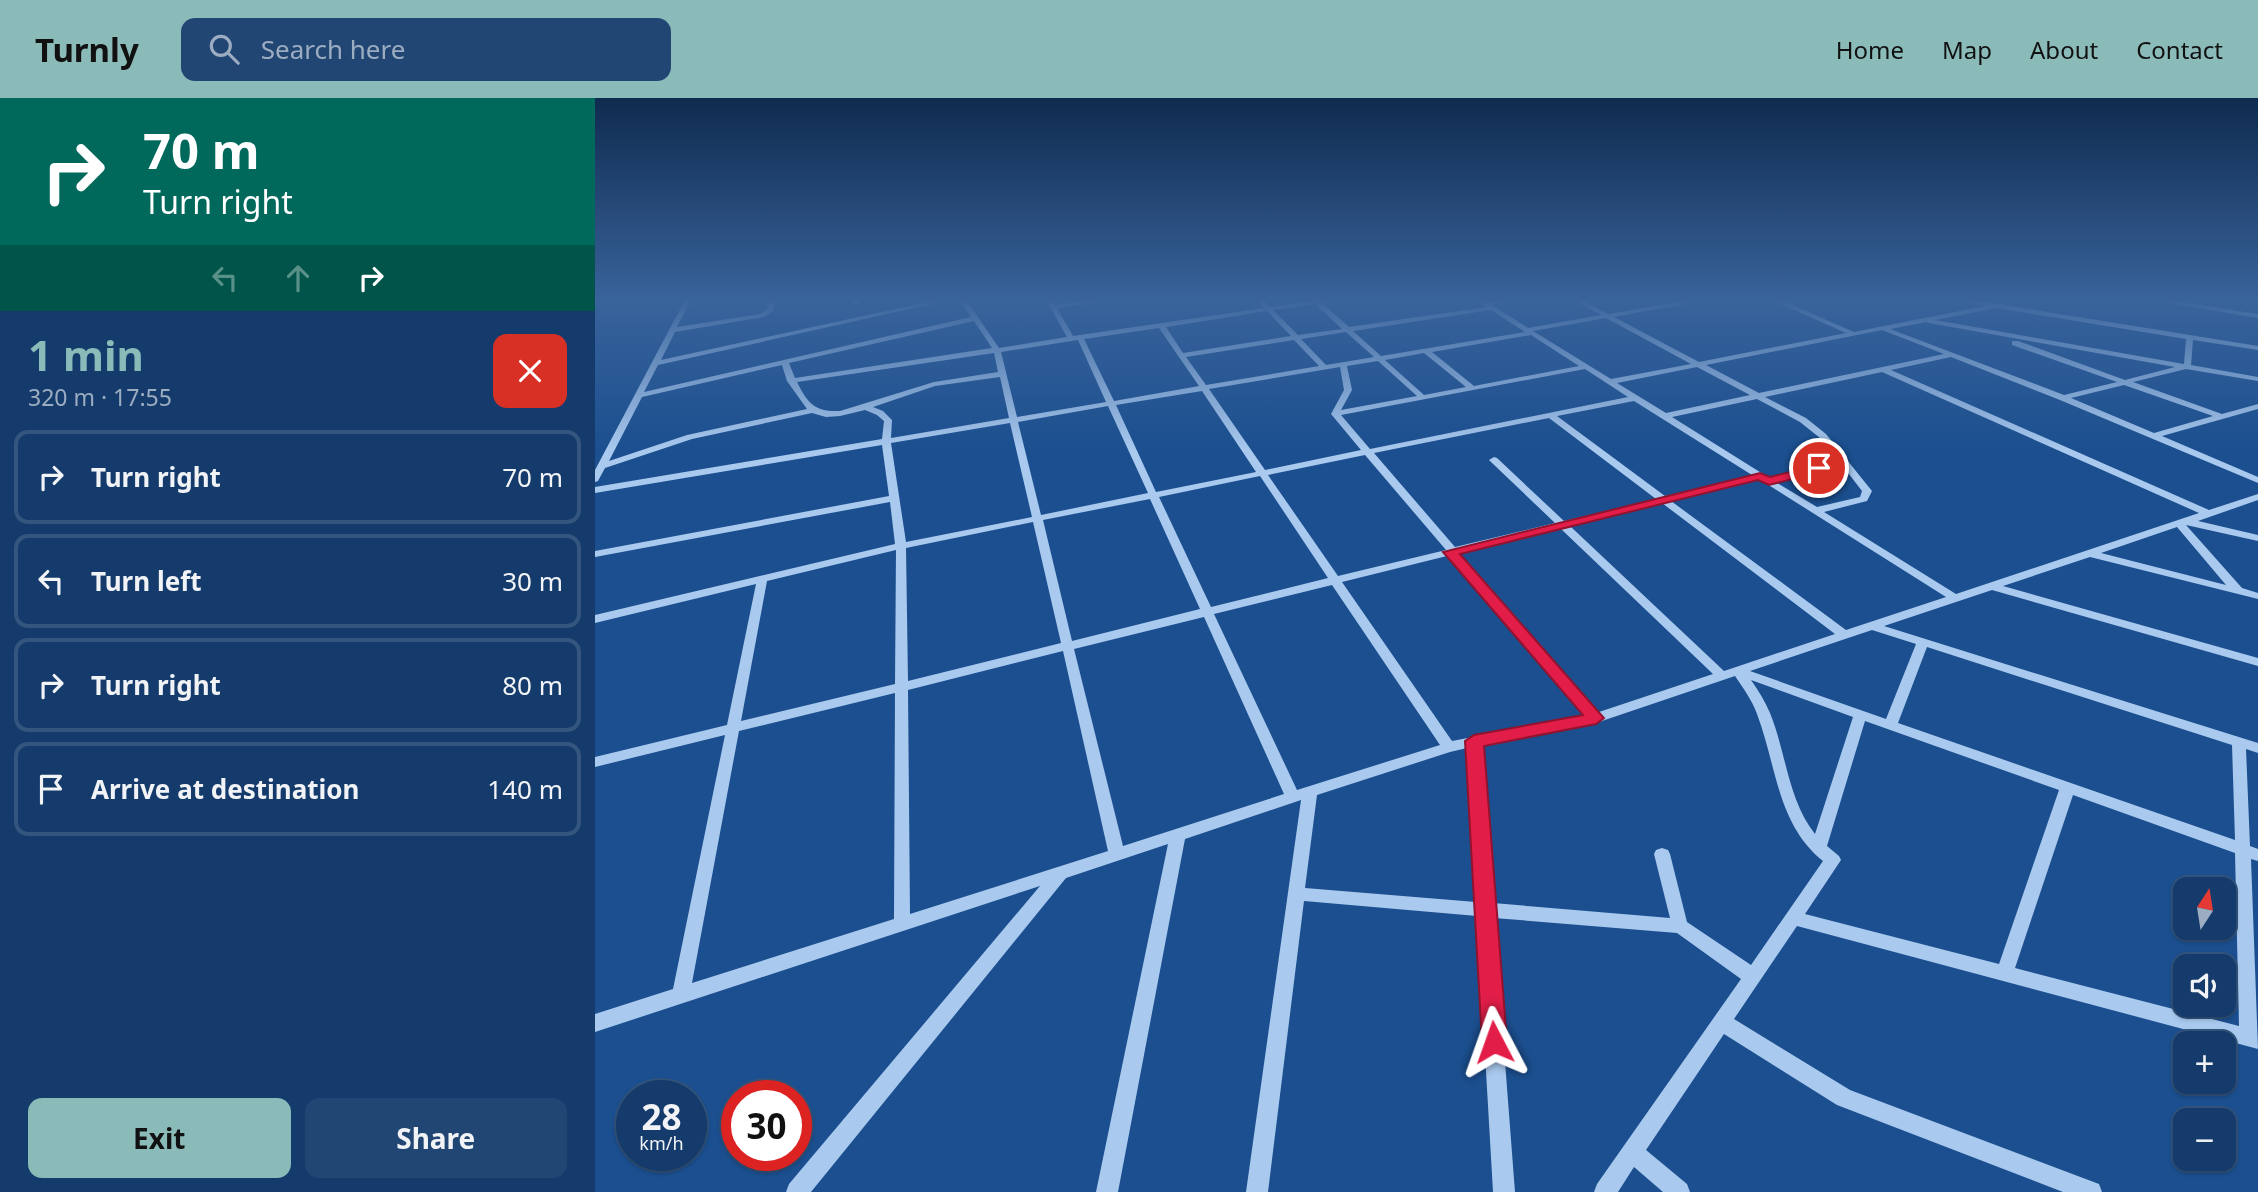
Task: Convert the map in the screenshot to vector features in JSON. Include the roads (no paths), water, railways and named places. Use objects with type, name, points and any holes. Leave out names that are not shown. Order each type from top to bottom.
[{"type":"street","points":[[595,479],[664,349]]},
{"type":"street","points":[[657,363],[721,349]]},
{"type":"street","points":[[640,395],[837,349]]},
{"type":"street","points":[[791,381],[1003,349]]},
{"type":"street","points":[[1082,349],[1207,612],[1302,794],[1296,894],[1257,1192]]},
{"type":"street","points":[[1178,349],[1449,747]]},
{"type":"street","points":[[1182,355],[1222,349]]},
{"type":"street","points":[[1307,349],[1325,368]]},
{"type":"street","points":[[1368,349],[1422,397]]},
{"type":"street","points":[[595,490],[1437,349]]},
{"type":"street","points":[[1557,349],[1955,598]]},
{"type":"street","points":[[1668,349],[1804,420],[1823,436],[1867,491],[1864,499],[1815,511]]},
{"type":"street","points":[[1610,382],[1778,349]]},
{"type":"street","points":[[1937,349],[2063,398],[2258,480]]},
{"type":"street","points":[[2033,349],[2223,417]]},
{"type":"street","points":[[2088,349],[2258,379]]},
{"type":"street","points":[[2187,366],[2189,349]]},
{"type":"street","points":[[997,350],[1117,854]]},
{"type":"street","points":[[1426,351],[1472,388]]},
{"type":"street","points":[[1664,416],[1952,355]]},
{"type":"street","points":[[784,361],[791,381],[814,410]]},
{"type":"street","points":[[1335,414],[1348,390],[1343,365]]},
{"type":"street","points":[[2063,398],[2187,366]]},
{"type":"street","points":[[1335,414],[1586,367]]},
{"type":"street","points":[[1884,370],[2209,514]]},
{"type":"street","points":[[602,466],[690,437],[814,410],[826,413],[865,407],[933,384],[1003,374]]},
{"type":"street","points":[[595,632],[598,618],[901,546],[1635,398]]},
{"type":"street","points":[[2154,436],[2258,406]]},
{"type":"street","points":[[865,407],[888,420],[886,441],[901,546],[902,924]]},
{"type":"street","points":[[1335,414],[1450,552],[1596,718]]},
{"type":"street","points":[[1550,415],[1844,635]]},
{"type":"street","points":[[1494,460],[1722,676]]},
{"type":"street","points":[[595,762],[1664,500],[1844,462]]},
{"type":"street","points":[[595,1023],[1449,747],[1596,718],[2258,497]]},
{"type":"street","points":[[595,554],[893,498]]},
{"type":"street","points":[[2183,522],[2258,538]]},
{"type":"street","points":[[2183,522],[2237,590]]},
{"type":"street","points":[[2089,553],[2258,596]]},
{"type":"street","points":[[681,995],[762,580]]},
{"type":"street","points":[[1991,586],[2258,662]]},
{"type":"street","points":[[1872,626],[2258,748]]},
{"type":"street","points":[[1891,724],[1923,641]]},
{"type":"street","points":[[1738,671],[2250,852]]},
{"type":"street","points":[[1605,1192],[1833,860],[1818,850],[1788,801],[1764,714],[1738,671]]},
{"type":"street","points":[[1818,850],[1861,713]]},
{"type":"street","points":[[1474,741],[1504,1192]]},
{"type":"street","points":[[1793,918],[2254,1039],[2250,852],[2239,742]]},
{"type":"street","points":[[2004,974],[2068,787]]},
{"type":"street","points":[[1107,1192],[1178,834]]},
{"type":"street","points":[[1662,854],[1680,926]]},
{"type":"street","points":[[797,1192],[1061,872]]},
{"type":"street","points":[[1296,894],[1680,926],[1753,977]]},
{"type":"street","points":[[1722,1022],[1843,1098],[2091,1192]]},
{"type":"street","points":[[1633,1152],[1679,1192]]}]
